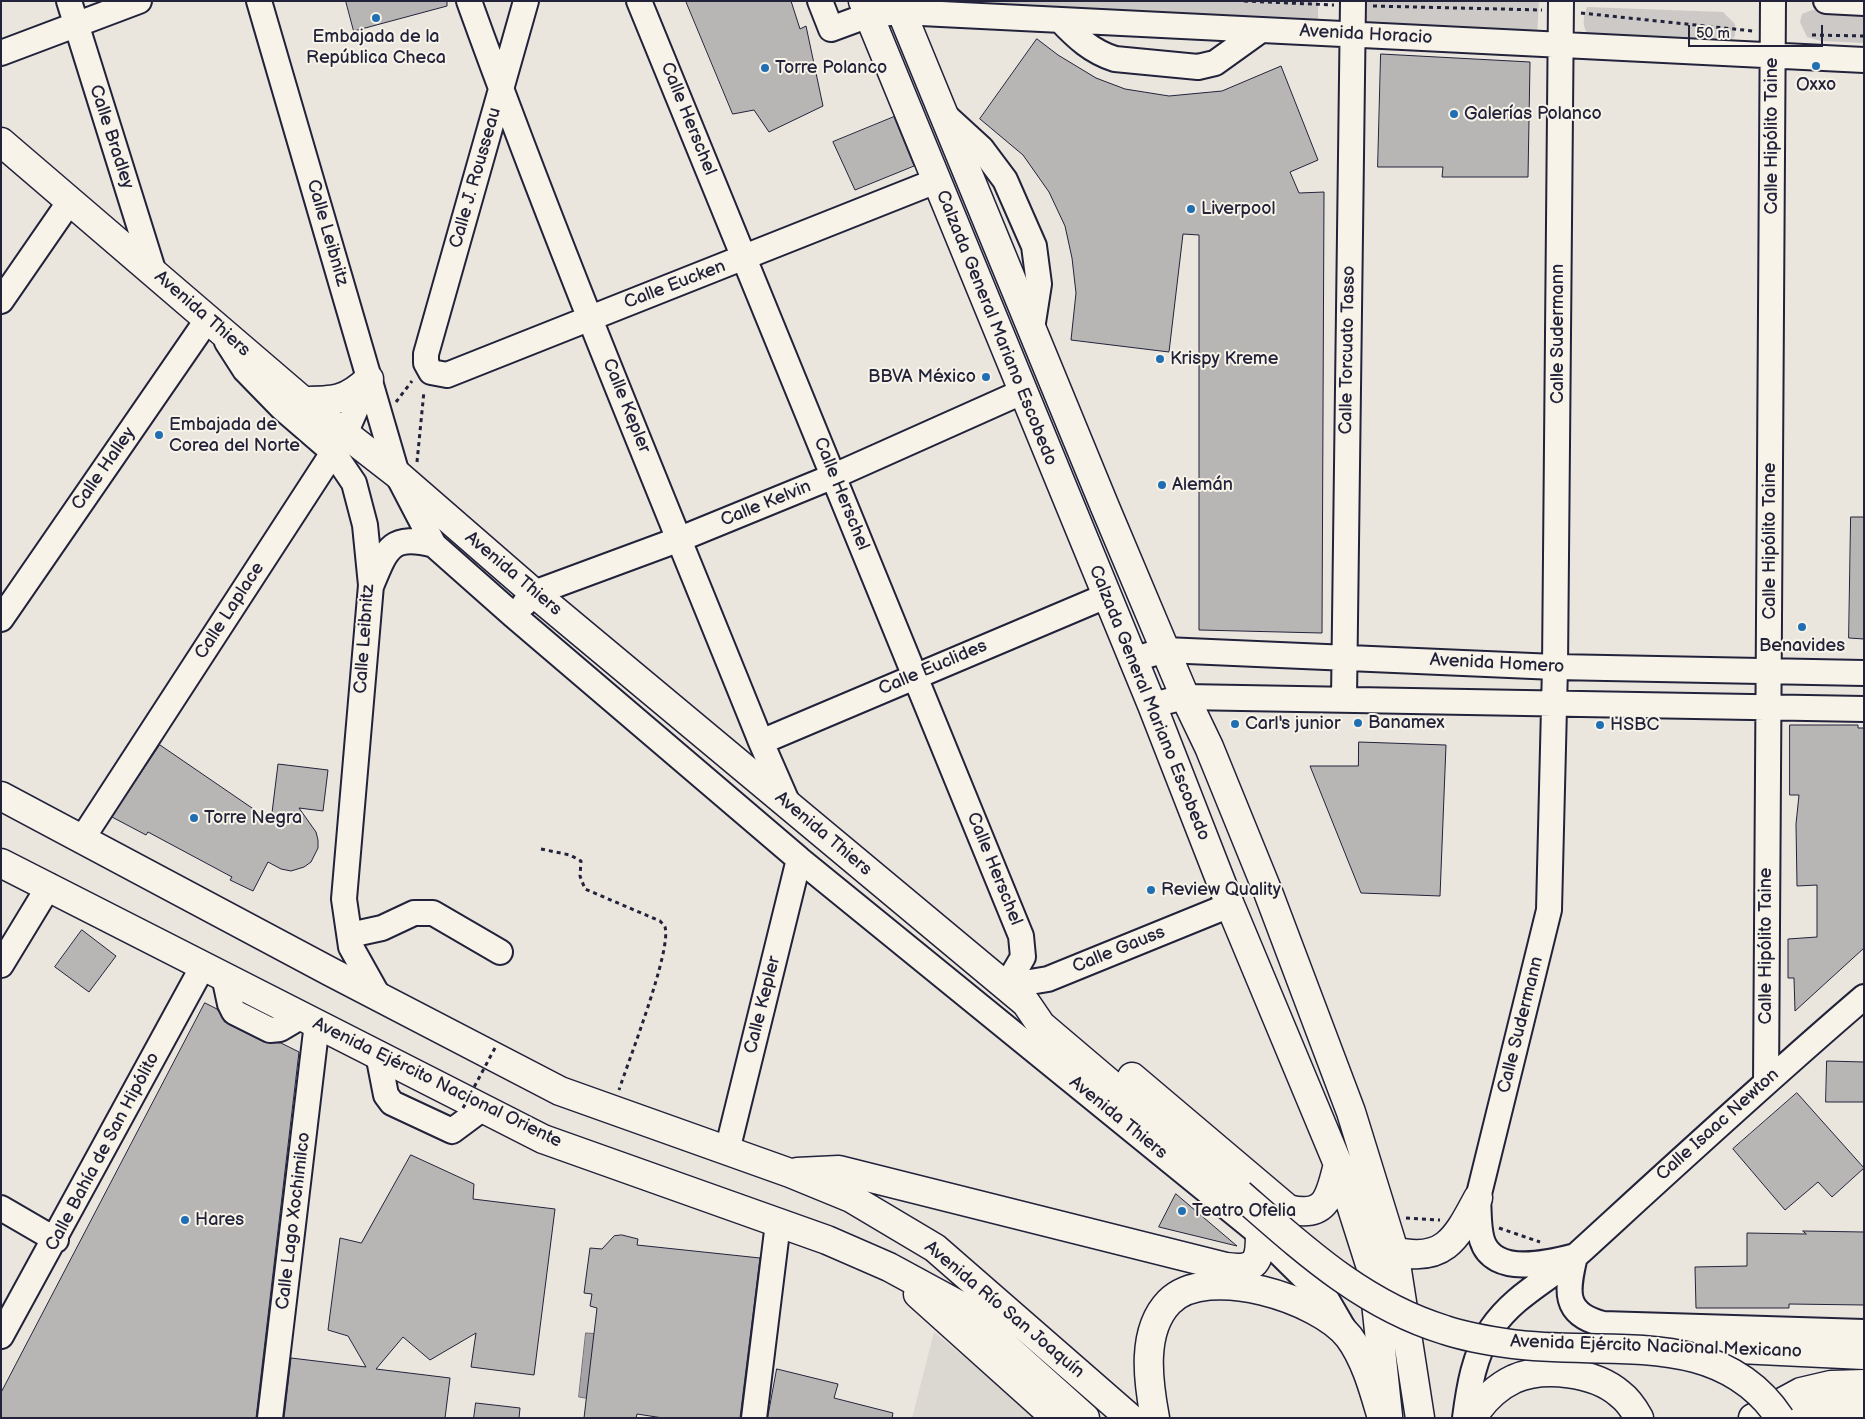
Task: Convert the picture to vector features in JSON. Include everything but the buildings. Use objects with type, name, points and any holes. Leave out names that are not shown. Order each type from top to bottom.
[{"type":"main road","name":"Calzada General Mariano Escobedo","points":[[899,7],[946,116],[1165,650],[1210,747],[1351,1112],[1394,1251],[1420,1418]]},
{"type":"main road","name":"Calzada General Mariano Escobedo","points":[[866,8],[1152,705],[1230,905],[1338,1164],[1373,1274],[1388,1418]]},
{"type":"main road","name":"Avenida Thiers","points":[[1,142],[303,401],[339,443],[406,482],[534,593],[1016,995]]},
{"type":"main road","points":[[303,401],[333,401],[344,398],[369,379]]},
{"type":"main road","points":[[1,796],[379,997],[560,1090],[790,1173],[839,1170],[1226,1267],[1241,1269],[1251,1266],[1258,1259],[1260,1234]]},
{"type":"main road","name":"Avenida Ejército Nacional Oriente","points":[[1,862],[378,1054],[473,1108],[543,1139],[827,1240],[889,1267]]},
{"type":"main road","points":[[1016,995],[1053,1010],[1288,1209],[1303,1213],[1317,1210],[1330,1198],[1338,1164]]},
{"type":"main road","name":"Avenida Ejército Nacional Mexicano","points":[[1016,995],[1041,1025],[1315,1260],[1372,1299],[1445,1330],[1512,1344],[1656,1351],[1739,1349],[1864,1355]]},
{"type":"main road","name":"Avenida Río San Joaquín","points":[[790,1173],[851,1198],[935,1248],[1130,1418]]},
{"type":"main road","points":[[1394,1251],[1414,1256],[1430,1254],[1452,1241],[1474,1214]]},
{"type":"main road","points":[[889,1267],[1056,1418]]},
{"type":"main road","name":"Avenida Río San Joaquín","points":[[889,1267],[960,1305],[1085,1418]]},
{"type":"main road","points":[[1154,1418],[1149,1372],[1153,1331],[1158,1318],[1170,1300],[1191,1290],[1206,1287],[1235,1286],[1288,1297],[1326,1317],[1349,1338],[1366,1369],[1382,1418]]},
{"type":"main road","points":[[1656,1351],[1693,1357],[1729,1370],[1756,1390],[1780,1418]]},
{"type":"main road","points":[[1472,1418],[1486,1400],[1505,1384],[1515,1378],[1540,1373],[1566,1374],[1602,1383],[1620,1393],[1638,1416]]},
{"type":"main road","points":[[1753,1418],[1801,1392],[1831,1385],[1864,1384]]},
{"type":"main road","points":[[1784,1418],[1794,1413],[1842,1405],[1864,1406]]},
{"type":"main road","points":[[1849,1418],[1864,1417]]},
{"type":"street","name":"Calle Bradley","points":[[69,1],[154,273]]},
{"type":"street","points":[[1,53],[139,1]]},
{"type":"street","name":"Calle Leibnitz","points":[[259,1],[381,420],[434,545]]},
{"type":"street","name":"Calle Kepler","points":[[470,1],[501,90],[591,318],[761,742],[790,807]]},
{"type":"street","name":"Calle J. Rousseau","points":[[426,358],[526,1]]},
{"type":"street","name":"Calle Herschel","points":[[639,1],[916,674],[1021,936],[1023,957],[1016,995]]},
{"type":"street","name":"Avenida Horacio","points":[[820,1],[831,29],[866,8],[899,7],[1060,20],[1864,60]]},
{"type":"street","name":"Calle Torcuato Tasso","points":[[1344,699],[1353,1]]},
{"type":"street","name":"Calle Sudermann","points":[[1561,1],[1555,667],[1549,910],[1474,1214],[1482,1242],[1492,1255],[1508,1262],[1526,1266],[1546,1264],[1575,1256]]},
{"type":"street","name":"Calle Hipólito Taine","points":[[1766,1082],[1773,1]]},
{"type":"street","points":[[1826,1],[1858,2]]},
{"type":"street","points":[[1060,20],[1078,39],[1102,55],[1115,59],[1198,67],[1215,64],[1261,30]]},
{"type":"street","name":"Calle Eucken","points":[[426,358],[431,372],[447,375],[936,181]]},
{"type":"street","points":[[1,302],[70,201]]},
{"type":"street","name":"Calle Leibnitz","points":[[212,324],[245,370],[282,408],[339,443],[354,483],[365,525],[371,585],[344,900],[352,947],[379,997]]},
{"type":"street","name":"Calle Halley","points":[[1,619],[212,324]]},
{"type":"street","name":"Calle Laplace","points":[[82,839],[339,443],[369,379]]},
{"type":"street","name":"Calle Kelvin","points":[[513,615],[534,593],[680,539],[834,476],[1022,392]]},
{"type":"street","points":[[371,585],[383,558],[396,544],[414,540],[434,545]]},
{"type":"street","name":"Avenida Thiers","points":[[434,545],[513,615],[799,859],[1260,1234],[1327,1300],[1349,1338]]},
{"type":"street","name":"Calle Euclides","points":[[761,742],[916,674],[1106,596]]},
{"type":"street","name":"Avenida Homero","points":[[1132,660],[1165,650],[1555,667],[1864,673]]},
{"type":"street","name":"Avenida Homero","points":[[1152,705],[1185,696],[1864,709]]},
{"type":"street","name":"Calle Kepler","points":[[727,1151],[799,859]]},
{"type":"street","points":[[1,966],[49,886]]},
{"type":"street","name":"Calle Gauss","points":[[1016,995],[1048,979],[1230,905]]},
{"type":"street","points":[[350,935],[382,928],[414,913],[434,913],[500,952]]},
{"type":"street","name":"Calle Bahía de San Hipólito","points":[[1,1336],[214,971]]},
{"type":"street","name":"Calle Isaac Newton","points":[[1465,1418],[1473,1373],[1492,1329],[1521,1296],[1575,1256],[1766,1082],[1864,997]]},
{"type":"street","name":"Calle Lago Xochimilco","points":[[270,1418],[310,1020]]},
{"type":"street","points":[[378,1054],[386,1095],[392,1103],[452,1130],[473,1108]]},
{"type":"street","points":[[1,1208],[56,1240]]},
{"type":"street","points":[[754,1418],[778,1223]]},
{"type":"street","name":"Avenida Ejército Nacional Mexicano","points":[[1575,1256],[1569,1282],[1569,1297],[1575,1312],[1587,1320],[1603,1324],[1864,1332]]},
{"type":"path","points":[[381,420],[426,358]]},
{"type":"path","points":[[406,482],[426,358]]},
{"type":"path","points":[[541,848],[570,855],[581,861],[580,876],[585,889],[660,921],[665,928],[664,948],[651,998],[613,1110]]},
{"type":"path","points":[[473,1108],[496,1046]]},
{"type":"path","points":[[1384,1217],[1474,1214],[1575,1256]]},
{"type":"shaded area","points":[[912,1],[1318,1],[1318,21],[913,4]]},
{"type":"shaded area","points":[[1364,1],[1539,1],[1537,36],[1364,24]]},
{"type":"shaded area","points":[[1587,7],[1723,12],[1735,24],[1735,36],[1729,42],[1593,41],[1584,26]]},
{"type":"shaded area","points":[[1812,10],[1864,12],[1864,43],[1821,41],[1807,37],[1800,22],[1802,14]]},
{"type":"shaded area","points":[[934,1332],[1032,1413],[1037,1418],[912,1418]]},
{"type":"shaded area","points":[[586,1333],[619,1335],[610,1402],[579,1397]]},
{"type":"place","name":"Embajada de la República Checa","points":[[376,18]]},
{"type":"place","name":"Oxxo","points":[[1816,66]]},
{"type":"place","name":"Torre Polanco","points":[[765,68]]},
{"type":"place","name":"Galerías Polanco","points":[[1454,114]]},
{"type":"place","name":"Liverpool","points":[[1191,209]]},
{"type":"place","name":"Krispy Kreme","points":[[1160,359]]},
{"type":"place","name":"BBVA México","points":[[986,377]]},
{"type":"place","name":"Embajada de Corea del Norte","points":[[159,435]]},
{"type":"place","name":"Alemán","points":[[1162,485]]},
{"type":"place","name":"Benavides","points":[[1802,627]]},
{"type":"place","name":"Banamex","points":[[1358,723]]},
{"type":"place","name":"Carl's junior","points":[[1235,724]]},
{"type":"place","name":"HSBC","points":[[1600,725]]},
{"type":"place","name":"Torre Negra","points":[[194,818]]},
{"type":"place","name":"Review Quality","points":[[1151,890]]},
{"type":"place","name":"Teatro Ofelia","points":[[1182,1211]]},
{"type":"place","name":"Hares","points":[[185,1220]]}]
